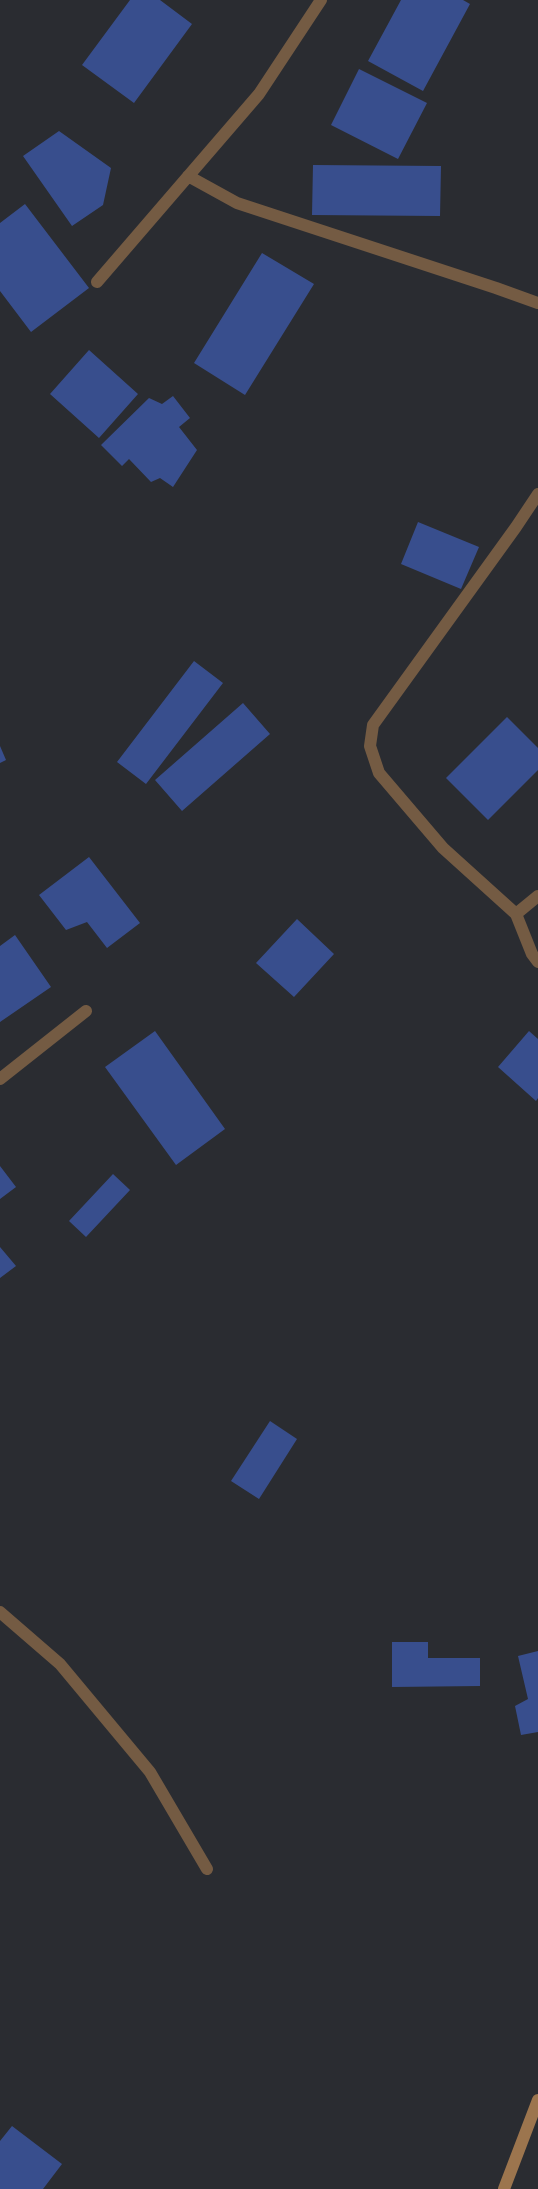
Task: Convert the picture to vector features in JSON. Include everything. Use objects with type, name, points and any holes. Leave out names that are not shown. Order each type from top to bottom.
[{"type":"main road","points":[[504,2189],[538,2100]]},
{"type":"street","points":[[96,282],[259,94],[321,0]]},
{"type":"street","points":[[188,176],[236,203],[538,303]]},
{"type":"street","points":[[538,494],[516,528],[373,725],[370,746],[379,773],[443,848],[516,914],[532,954],[538,962]]},
{"type":"street","points":[[516,914],[538,896]]},
{"type":"street","points":[[0,1079],[86,1011]]},
{"type":"street","points":[[0,1612],[60,1664],[150,1772],[207,1870]]},
{"type":"building","points":[[130,0],[160,0],[192,24],[134,103],[82,65]]},
{"type":"building","points":[[401,0],[463,0],[470,4],[423,91],[368,61]]},
{"type":"building","points":[[359,69],[427,103],[398,159],[331,125]]},
{"type":"building","points":[[59,131],[111,168],[103,205],[72,226],[23,156]]},
{"type":"building","points":[[313,165],[441,166],[440,216],[312,215]]},
{"type":"building","points":[[25,204],[89,288],[31,332],[0,291],[0,223]]},
{"type":"building","points":[[262,253],[314,284],[245,395],[194,363]]},
{"type":"building","points":[[89,350],[138,394],[99,438],[50,394]]},
{"type":"building","points":[[173,396],[190,418],[179,427],[197,450],[173,487],[160,478],[151,482],[129,459],[122,466],[101,445],[149,398],[162,404]]},
{"type":"building","points":[[418,522],[479,547],[461,589],[401,564]]},
{"type":"building","points":[[194,661],[223,683],[146,784],[117,762]]},
{"type":"building","points":[[243,703],[270,734],[182,811],[155,780]]},
{"type":"building","points":[[507,717],[538,748],[538,770],[488,820],[446,778]]},
{"type":"building","points":[[0,746],[6,760],[0,763]]},
{"type":"building","points":[[89,857],[140,923],[107,948],[87,922],[66,930],[39,895]]},
{"type":"building","points":[[297,919],[334,954],[294,997],[256,963]]},
{"type":"building","points":[[15,935],[51,987],[0,1022],[0,946]]},
{"type":"building","points":[[155,1031],[225,1129],[176,1165],[105,1067]]},
{"type":"building","points":[[529,1031],[538,1039],[538,1098],[536,1101],[498,1067]]},
{"type":"building","points":[[0,1166],[16,1187],[0,1199]]},
{"type":"building","points":[[113,1174],[130,1190],[86,1237],[69,1221]]},
{"type":"building","points":[[0,1247],[16,1266],[0,1278]]},
{"type":"building","points":[[270,1421],[297,1439],[259,1499],[231,1481]]},
{"type":"building","points":[[392,1642],[428,1642],[428,1658],[480,1658],[480,1686],[392,1687]]},
{"type":"building","points":[[538,1651],[538,1732],[521,1735],[515,1706],[528,1699],[518,1656]]},
{"type":"building","points":[[12,2126],[62,2164],[43,2189],[0,2189],[0,2141]]}]
